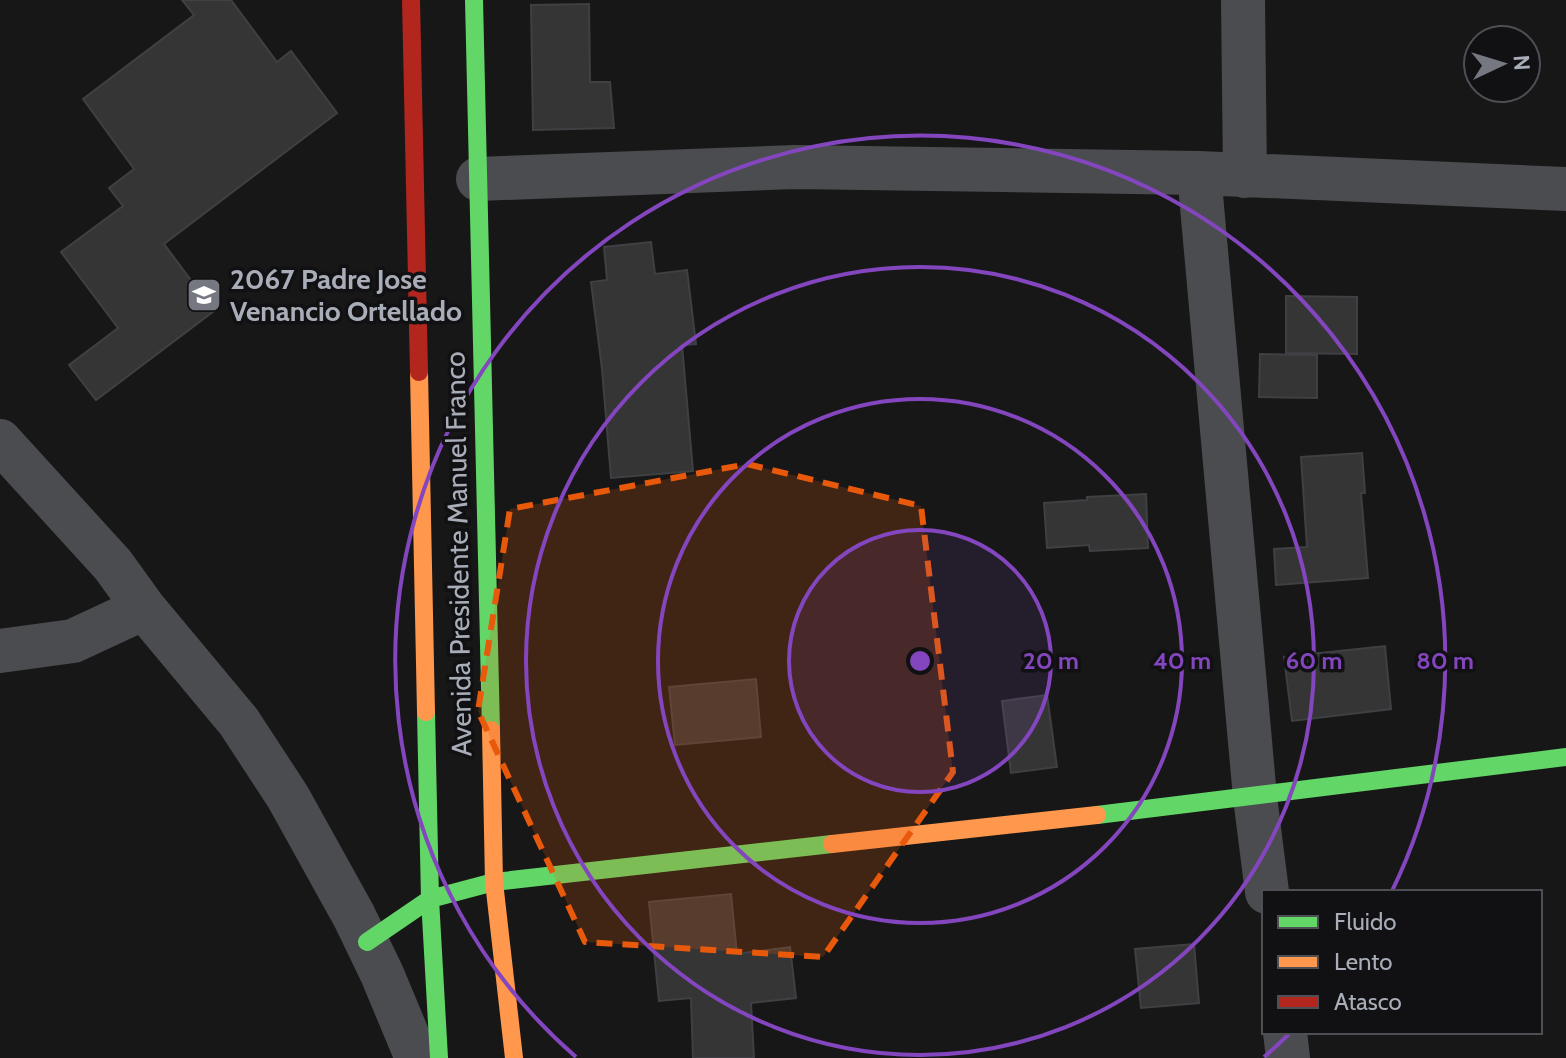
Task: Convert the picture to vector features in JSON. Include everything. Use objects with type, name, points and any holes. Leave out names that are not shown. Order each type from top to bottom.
[{"type":"main road","name":"Avenida Presidente Manuel Franco","points":[[411,0],[430,899],[439,1058]]},
{"type":"main road","name":"Avenida Presidente Manuel Franco","points":[[474,0],[494,882],[514,1058]]},
{"type":"main road","points":[[367,942],[430,899],[494,882],[1255,797],[1566,757]]},
{"type":"street","points":[[1243,0],[1245,176]]},
{"type":"street","points":[[478,179],[795,167],[1199,173],[1566,189]]},
{"type":"street","points":[[1199,173],[1255,797],[1267,890]]},
{"type":"street","points":[[0,441],[113,565],[144,608],[239,722],[288,797],[367,942],[417,1058]]},
{"type":"street","points":[[0,651],[73,641],[144,608]]},
{"type":"street","points":[[1285,1034],[1288,1058]]},
{"type":"highlighted area","points":[[747,464],[921,506],[953,772],[823,957],[585,942],[478,711],[510,509]]},
{"type":"building","points":[[182,0],[231,0],[277,62],[291,51],[337,113],[164,244],[214,311],[96,400],[69,365],[118,328],[61,252],[123,206],[109,188],[134,169],[83,99],[194,15]]},
{"type":"building","points":[[589,4],[590,82],[610,82],[614,128],[533,130],[531,5]]},
{"type":"building","points":[[651,242],[655,274],[687,270],[696,344],[682,345],[693,471],[611,478],[591,282],[607,280],[604,247]]},
{"type":"building","points":[[1286,296],[1357,297],[1357,354],[1286,353]]},
{"type":"building","points":[[1260,354],[1317,355],[1317,398],[1259,397]]},
{"type":"building","points":[[1362,453],[1365,493],[1361,493],[1368,578],[1276,585],[1274,549],[1307,547],[1301,457]]},
{"type":"building","points":[[1146,494],[1148,548],[1090,551],[1089,545],[1047,548],[1044,503]]},
{"type":"building","points":[[1385,646],[1391,709],[1292,721],[1284,657]]},
{"type":"building","points":[[756,679],[761,737],[675,745],[669,687]]},
{"type":"building","points":[[1047,695],[1057,767],[1011,773],[1002,701]]},
{"type":"building","points":[[731,894],[737,954],[790,947],[796,998],[751,1003],[754,1058],[693,1058],[691,998],[659,1001],[649,902]]},
{"type":"building","points":[[1194,944],[1199,1003],[1141,1008],[1135,949]]},
{"type":"traffic: fast","points":[[474,0],[491,730]]},
{"type":"traffic: fast","points":[[426,712],[430,899],[439,1058]]},
{"type":"traffic: fast","points":[[1097,815],[1566,757]]},
{"type":"traffic: fast","points":[[367,942],[430,899],[494,882],[832,844]]},
{"type":"traffic: slow","points":[[419,372],[426,712]]},
{"type":"traffic: slow","points":[[491,730],[494,882],[514,1058]]},
{"type":"traffic: slow","points":[[832,844],[1097,815]]},
{"type":"traffic: jam","points":[[411,0],[419,372]]},
{"type":"place","name":"2067 Padre Jose Venancio Ortellado","points":[[204,295]]}]
